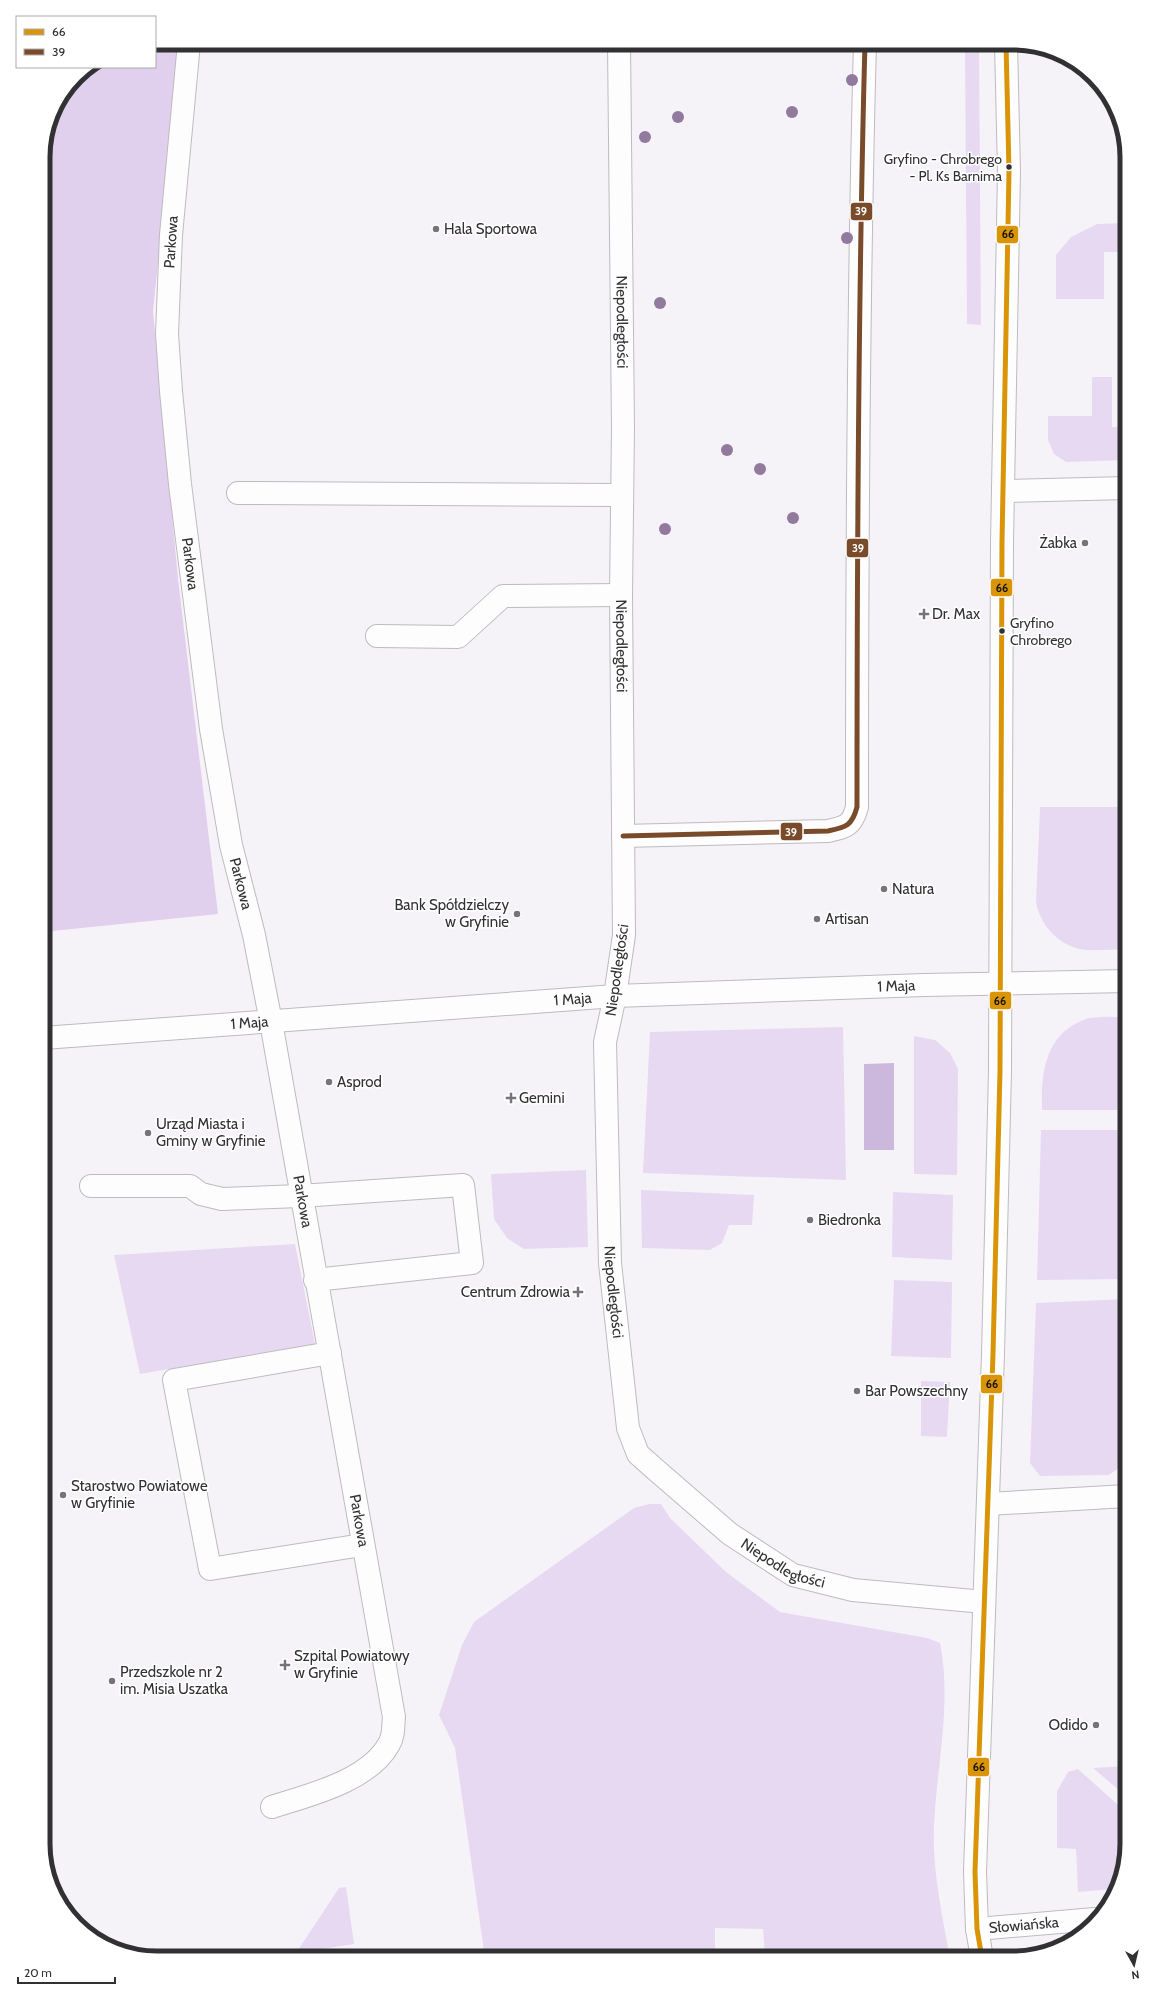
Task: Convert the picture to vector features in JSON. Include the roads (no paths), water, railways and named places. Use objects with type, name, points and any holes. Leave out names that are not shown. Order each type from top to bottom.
[{"type":"street","name":"Parkowa","points":[[188,50],[171,235],[167,334],[180,484],[204,682],[231,845],[254,935],[271,1022],[300,1196],[330,1353],[362,1545],[394,1717],[390,1744],[369,1766],[336,1785],[272,1806]]},
{"type":"street","name":"Niepodległości","points":[[619,50],[623,428],[621,595],[624,935],[615,996],[606,1042],[610,1263],[628,1428],[638,1454],[730,1534],[793,1575],[854,1590],[984,1602]]},
{"type":"street","points":[[623,836],[828,831],[845,828],[854,819],[858,807],[857,416],[865,50]]},
{"type":"street","points":[[981,1951],[977,1929],[975,1872],[998,1184],[1003,491],[1009,172],[1006,50]]},
{"type":"street","points":[[1003,491],[1120,488]]},
{"type":"street","points":[[238,493],[621,495]]},
{"type":"street","points":[[377,636],[458,637],[503,596],[621,595]]},
{"type":"street","name":"1 Maja","points":[[50,1038],[615,996],[1120,981]]},
{"type":"street","points":[[92,1186],[190,1186],[201,1194],[222,1199],[300,1196],[463,1185],[472,1263],[315,1280]]},
{"type":"street","points":[[330,1353],[174,1380],[210,1569],[362,1545]]},
{"type":"street","points":[[988,1504],[1120,1496]]},
{"type":"street","name":"Słowiańska","points":[[977,1929],[1088,1920]]},
{"type":"place","name":"Gryfino - Chrobrego - Pl. Ks Barnima","points":[[1009,167]]},
{"type":"place","name":"Hala Sportowa","points":[[436,229]]},
{"type":"place","name":"Żabka","points":[[1085,543]]},
{"type":"place","name":"Dr. Max","points":[[924,614]]},
{"type":"place","name":"Gryfino Chrobrego","points":[[1002,631]]},
{"type":"place","name":"Natura","points":[[884,889]]},
{"type":"place","name":"Bank Spółdzielczy w Gryfinie","points":[[517,914]]},
{"type":"place","name":"Artisan","points":[[817,919]]},
{"type":"place","name":"Asprod","points":[[329,1082]]},
{"type":"place","name":"Gemini","points":[[511,1098]]},
{"type":"place","name":"Urząd Miasta i Gminy w Gryfinie","points":[[148,1133]]},
{"type":"place","name":"Biedronka","points":[[810,1220]]},
{"type":"place","name":"Centrum Zdrowia","points":[[578,1292]]},
{"type":"place","name":"Bar Powszechny","points":[[857,1391]]},
{"type":"place","name":"Starostwo Powiatowe w Gryfinie","points":[[63,1495]]},
{"type":"place","name":"Szpital Powiatowy w Gryfinie","points":[[285,1665]]},
{"type":"place","name":"Przedszkole nr 2 im. Misia Uszatka","points":[[112,1681]]},
{"type":"place","name":"Odido","points":[[1096,1725]]}]
